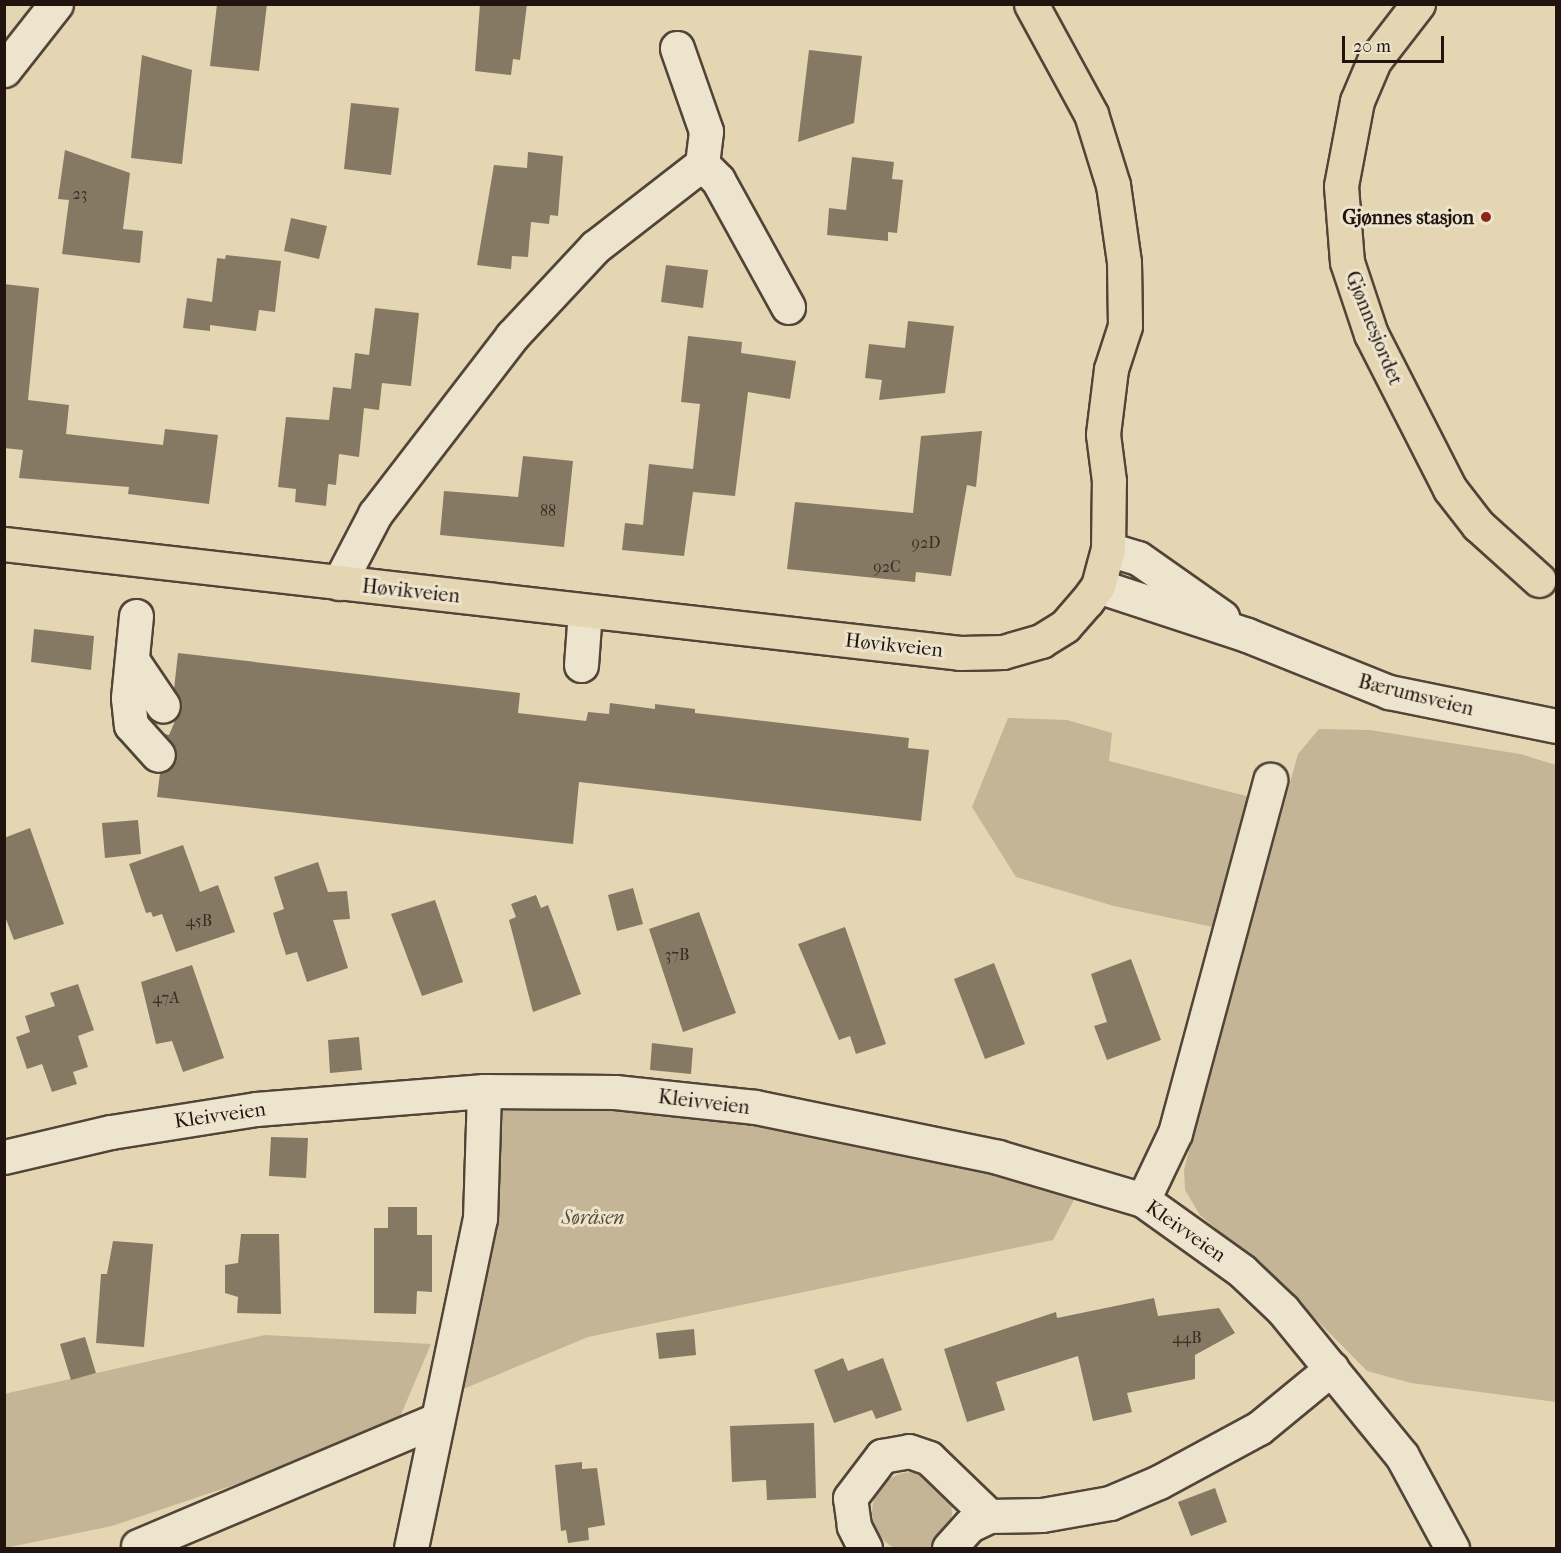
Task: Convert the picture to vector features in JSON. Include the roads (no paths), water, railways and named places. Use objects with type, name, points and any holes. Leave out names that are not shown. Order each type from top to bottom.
[{"type":"main road","name":"Høvikveien","points":[[4,544],[960,652],[1003,652],[1041,641],[1065,626],[1098,586],[1108,549],[1109,481],[1103,434],[1111,369],[1125,326],[1124,262],[1113,185],[1091,114],[1031,4]]},
{"type":"main road","name":"Gjønnesjordet","points":[[1418,6],[1374,61],[1354,111],[1341,186],[1347,262],[1371,334],[1450,489],[1478,525],[1539,580]]},
{"type":"street","points":[[4,70],[56,4]]},
{"type":"street","points":[[677,48],[706,131],[702,164],[718,180],[789,307]]},
{"type":"street","name":"Høvikveien","points":[[339,583],[375,514],[512,336],[595,247],[702,164]]},
{"type":"street","name":"Bærumsveien","points":[[1108,549],[1138,558],[1248,635]]},
{"type":"street","name":"Bærumsveien","points":[[1098,586],[1248,635],[1389,693],[1557,726]]},
{"type":"street","points":[[581,665],[585,610]]},
{"type":"street","points":[[136,616],[132,660],[131,725],[159,755]]},
{"type":"street","points":[[132,660],[163,706]]},
{"type":"street","points":[[1143,1200],[1175,1133],[1270,780]]},
{"type":"street","points":[[411,1548],[436,1419],[480,1219],[484,1091]]},
{"type":"street","name":"Kleivveien","points":[[4,1157],[111,1132],[256,1109],[484,1091],[615,1092],[755,1107],[998,1157],[1143,1200],[1242,1271],[1332,1368],[1402,1456],[1452,1548]]},
{"type":"street","points":[[949,1548],[970,1525],[989,1516],[1042,1515],[1110,1503],[1159,1482],[1259,1428],[1332,1368]]},
{"type":"street","points":[[138,1546],[436,1419]]},
{"type":"street","points":[[865,1548],[854,1526],[850,1498],[882,1456],[909,1450],[929,1458],[989,1516]]},
{"type":"place","name":"Gjønnes stasjon","points":[[1486,217]]},
{"type":"park label","name":"Søråsen","points":[[593,1217]]}]
